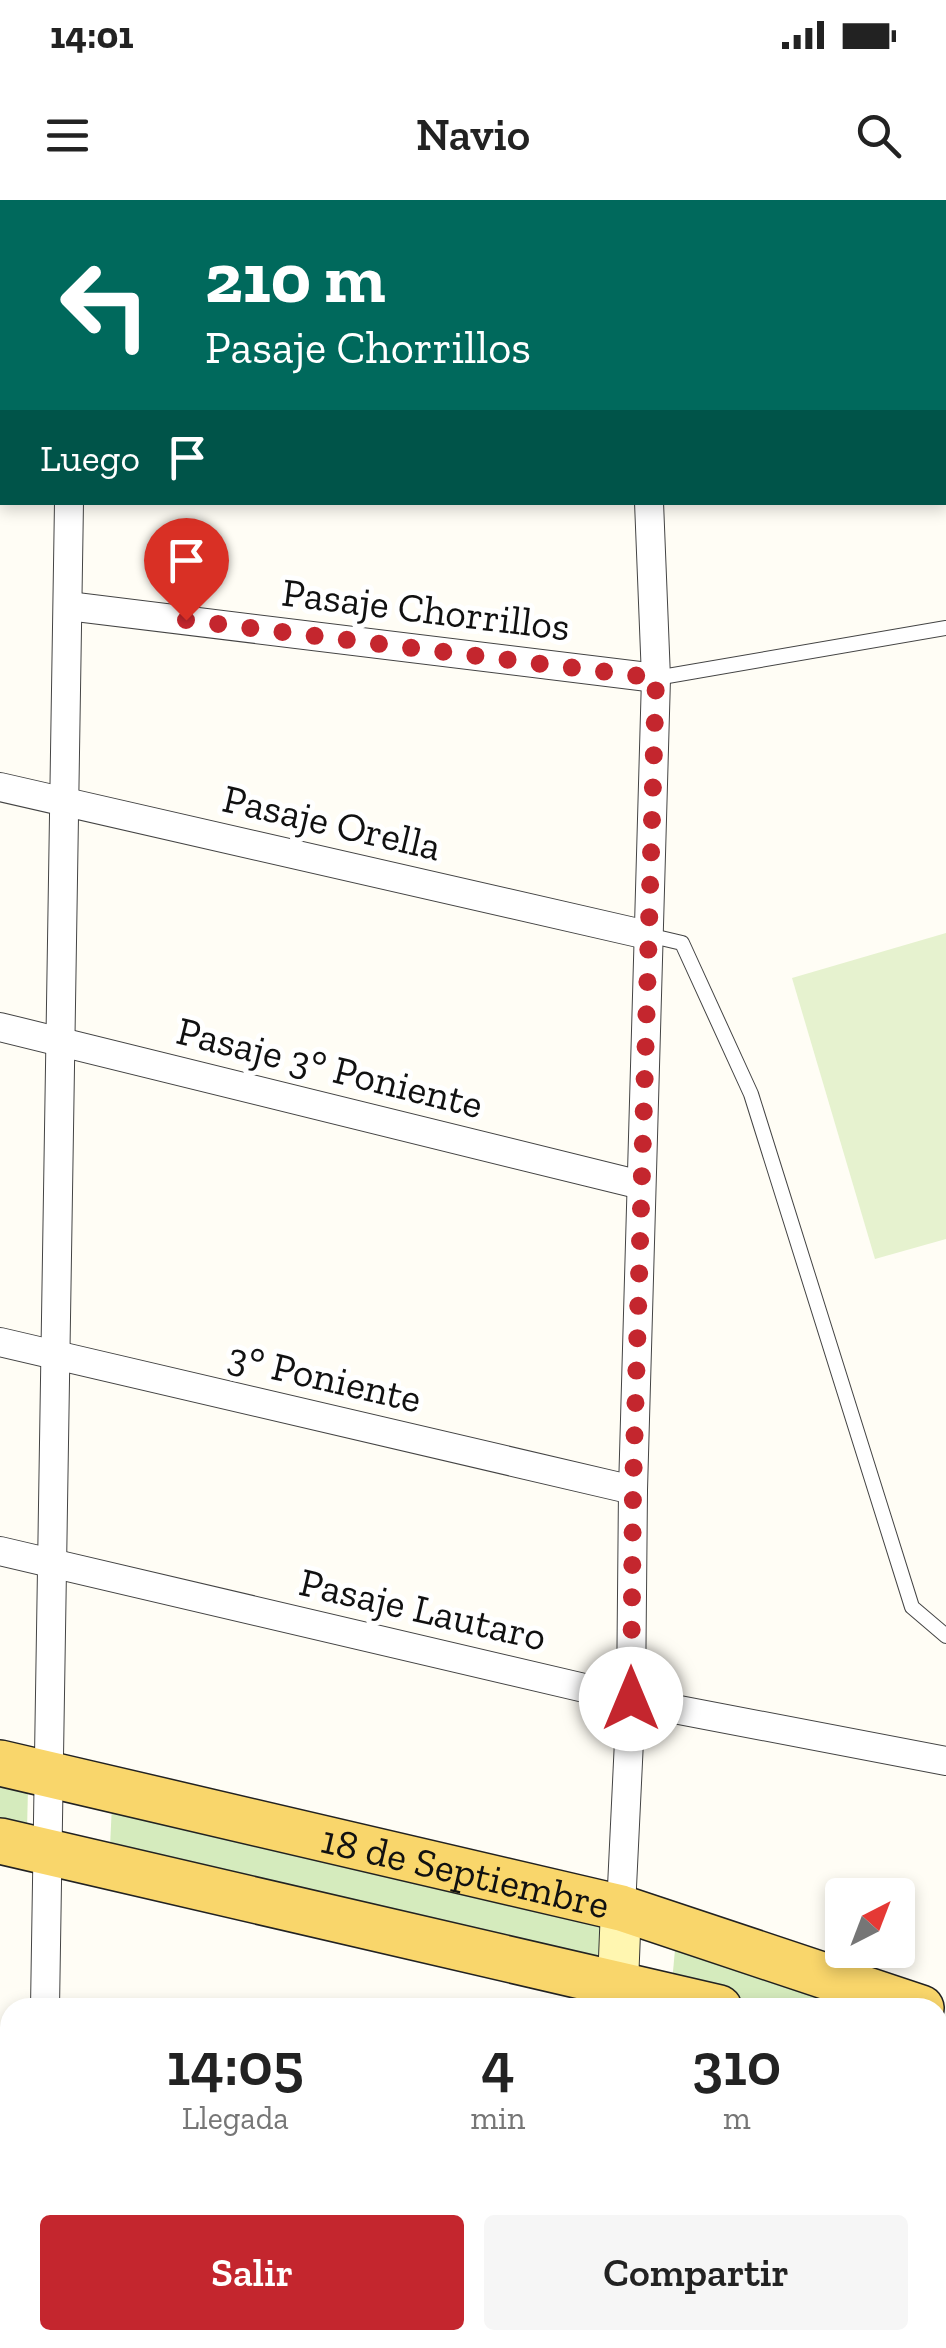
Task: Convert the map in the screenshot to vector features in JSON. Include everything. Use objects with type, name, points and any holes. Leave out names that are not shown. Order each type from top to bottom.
[{"type":"main road","name":"18 de Septiembre","points":[[0,1763],[622,1908],[892,1998]]},
{"type":"main road","name":"18 de Septiembre","points":[[0,1841],[617,1995]]},
{"type":"street","points":[[45,1998],[69,505]]},
{"type":"street","points":[[617,1995],[631,1699],[633,1490],[656,678],[649,505]]},
{"type":"street","name":"Pasaje Chorrillos","points":[[68,606],[656,678]]},
{"type":"street","name":"Pasaje Orella","points":[[0,787],[648,935]]},
{"type":"street","name":"Pasaje 3° Poniente","points":[[0,1027],[641,1185]]},
{"type":"street","name":"3° Poniente","points":[[0,1342],[633,1490]]},
{"type":"street","name":"Pasaje Lautaro","points":[[0,1551],[631,1699],[946,1761]]},
{"type":"lane","points":[[656,678],[946,628]]},
{"type":"lane","points":[[648,935],[682,943],[752,1094],[912,1607],[946,1636]]},
{"type":"green space","points":[[946,933],[946,1239],[875,1259],[792,978]]},
{"type":"green space","points":[[0,1781],[28,1788],[27,1830],[0,1823]]},
{"type":"green space","points":[[112,1804],[606,1923],[602,1958],[110,1847]]},
{"type":"green space","points":[[676,1938],[866,1998],[740,1998],[672,1983]]},
{"type":"route","points":[[186,620],[656,678],[633,1490],[631,1699]]}]
